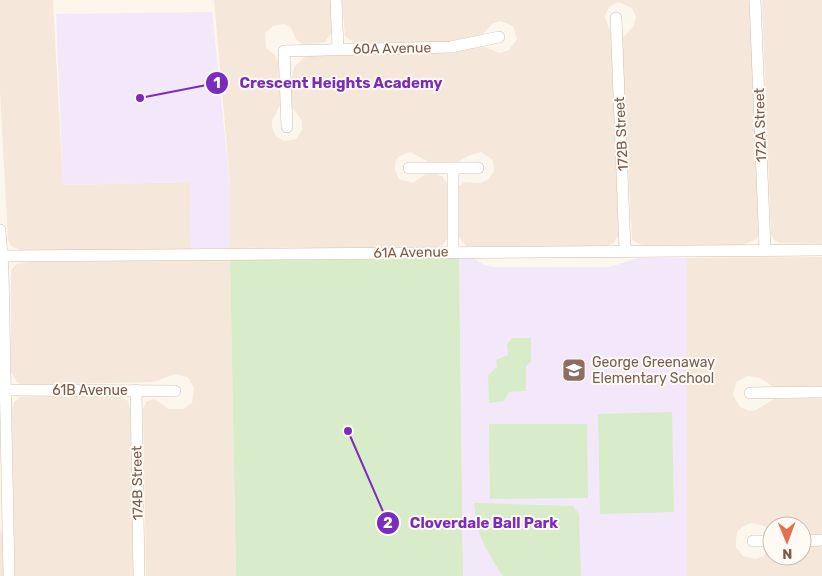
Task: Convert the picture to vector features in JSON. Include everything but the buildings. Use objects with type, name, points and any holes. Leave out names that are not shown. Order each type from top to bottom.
[{"type":"street","points":[[336,0],[338,49]]},
{"type":"street","name":"172A Street","points":[[755,0],[765,249]]},
{"type":"street","name":"172B Street","points":[[616,18],[625,250]]},
{"type":"street","name":"60A Avenue","points":[[287,127],[284,51],[451,47],[499,37]]},
{"type":"street","points":[[409,168],[478,168]]},
{"type":"street","points":[[453,168],[453,252]]},
{"type":"street","points":[[0,230],[5,390],[4,514],[9,576]]},
{"type":"street","name":"61A Avenue","points":[[1,256],[822,250]]},
{"type":"street","name":"61B Avenue","points":[[5,390],[175,391]]},
{"type":"street","name":"174B Street","points":[[136,390],[139,576]]},
{"type":"street","points":[[750,393],[822,392]]},
{"type":"street","points":[[753,541],[762,541]]},
{"type":"shaded area","points":[[0,0],[53,0],[63,185],[190,182],[191,249],[21,250],[11,246],[8,240],[0,92]]},
{"type":"shaded area","points":[[214,0],[331,0],[332,32],[324,43],[302,44],[296,39],[291,28],[284,24],[273,26],[265,33],[266,48],[275,55],[278,62],[280,105],[272,121],[272,127],[276,137],[285,141],[296,139],[302,130],[302,121],[292,107],[290,82],[295,66],[303,58],[309,56],[453,52],[482,46],[500,53],[509,50],[517,39],[513,26],[500,21],[492,24],[482,35],[450,42],[355,43],[345,36],[342,0],[750,0],[759,230],[757,239],[743,245],[642,245],[632,240],[622,43],[624,36],[633,27],[636,17],[632,8],[618,2],[609,7],[605,16],[611,35],[619,234],[614,243],[606,246],[466,246],[459,237],[459,186],[465,182],[480,183],[489,179],[494,170],[493,160],[481,152],[470,155],[458,162],[429,162],[410,152],[396,160],[395,170],[399,179],[413,183],[424,175],[433,173],[442,176],[447,183],[448,237],[443,245],[435,247],[230,248],[230,183]]},
{"type":"shaded area","points":[[762,0],[822,0],[822,244],[780,243],[774,240],[771,234]]},
{"type":"shaded area","points":[[212,12],[230,183],[230,248],[191,249],[190,182],[63,185],[56,14]]},
{"type":"shaded area","name":"George Greenaway Elementary School","points":[[459,256],[472,257],[484,265],[494,267],[610,267],[637,258],[687,258],[687,576],[463,576]]},
{"type":"shaded area","points":[[822,257],[822,386],[774,387],[760,378],[747,376],[736,382],[733,395],[740,407],[750,411],[756,410],[774,399],[822,398],[822,534],[812,534],[812,516],[762,516],[762,526],[751,523],[742,527],[737,532],[736,547],[743,556],[756,559],[762,556],[762,566],[812,566],[812,546],[822,546],[822,576],[687,576],[687,258]]},
{"type":"shaded area","points":[[230,260],[236,576],[146,576],[143,409],[146,402],[154,399],[169,409],[183,409],[192,403],[194,387],[187,377],[175,374],[154,382],[23,385],[17,382],[11,372],[11,270],[17,264],[28,262]]},
{"type":"shaded area","points":[[117,395],[128,401],[130,409],[133,576],[15,576],[12,410],[14,402],[21,397]]},
{"type":"shaded area","points":[[0,526],[2,533],[3,576],[0,576]]},
{"type":"green space","points":[[459,256],[463,576],[236,576],[230,260],[425,259]]},
{"type":"green space","points":[[512,338],[531,338],[531,362],[526,366],[526,391],[509,392],[504,401],[489,403],[488,375],[497,367],[496,360],[508,355],[507,344]]},
{"type":"green space","points":[[672,412],[674,512],[600,514],[598,414]]},
{"type":"green space","points":[[489,424],[587,424],[588,498],[490,499]]},
{"type":"green space","points":[[474,503],[573,506],[579,514],[581,576],[503,576],[483,542],[477,525]]},
{"type":"place","name":"Crescent Heights Academy","points":[[140,98]]},
{"type":"place","name":"George Greenaway Elementary School","points":[[574,370]]},
{"type":"place","name":"Cloverdale Ball Park","points":[[348,431]]}]
